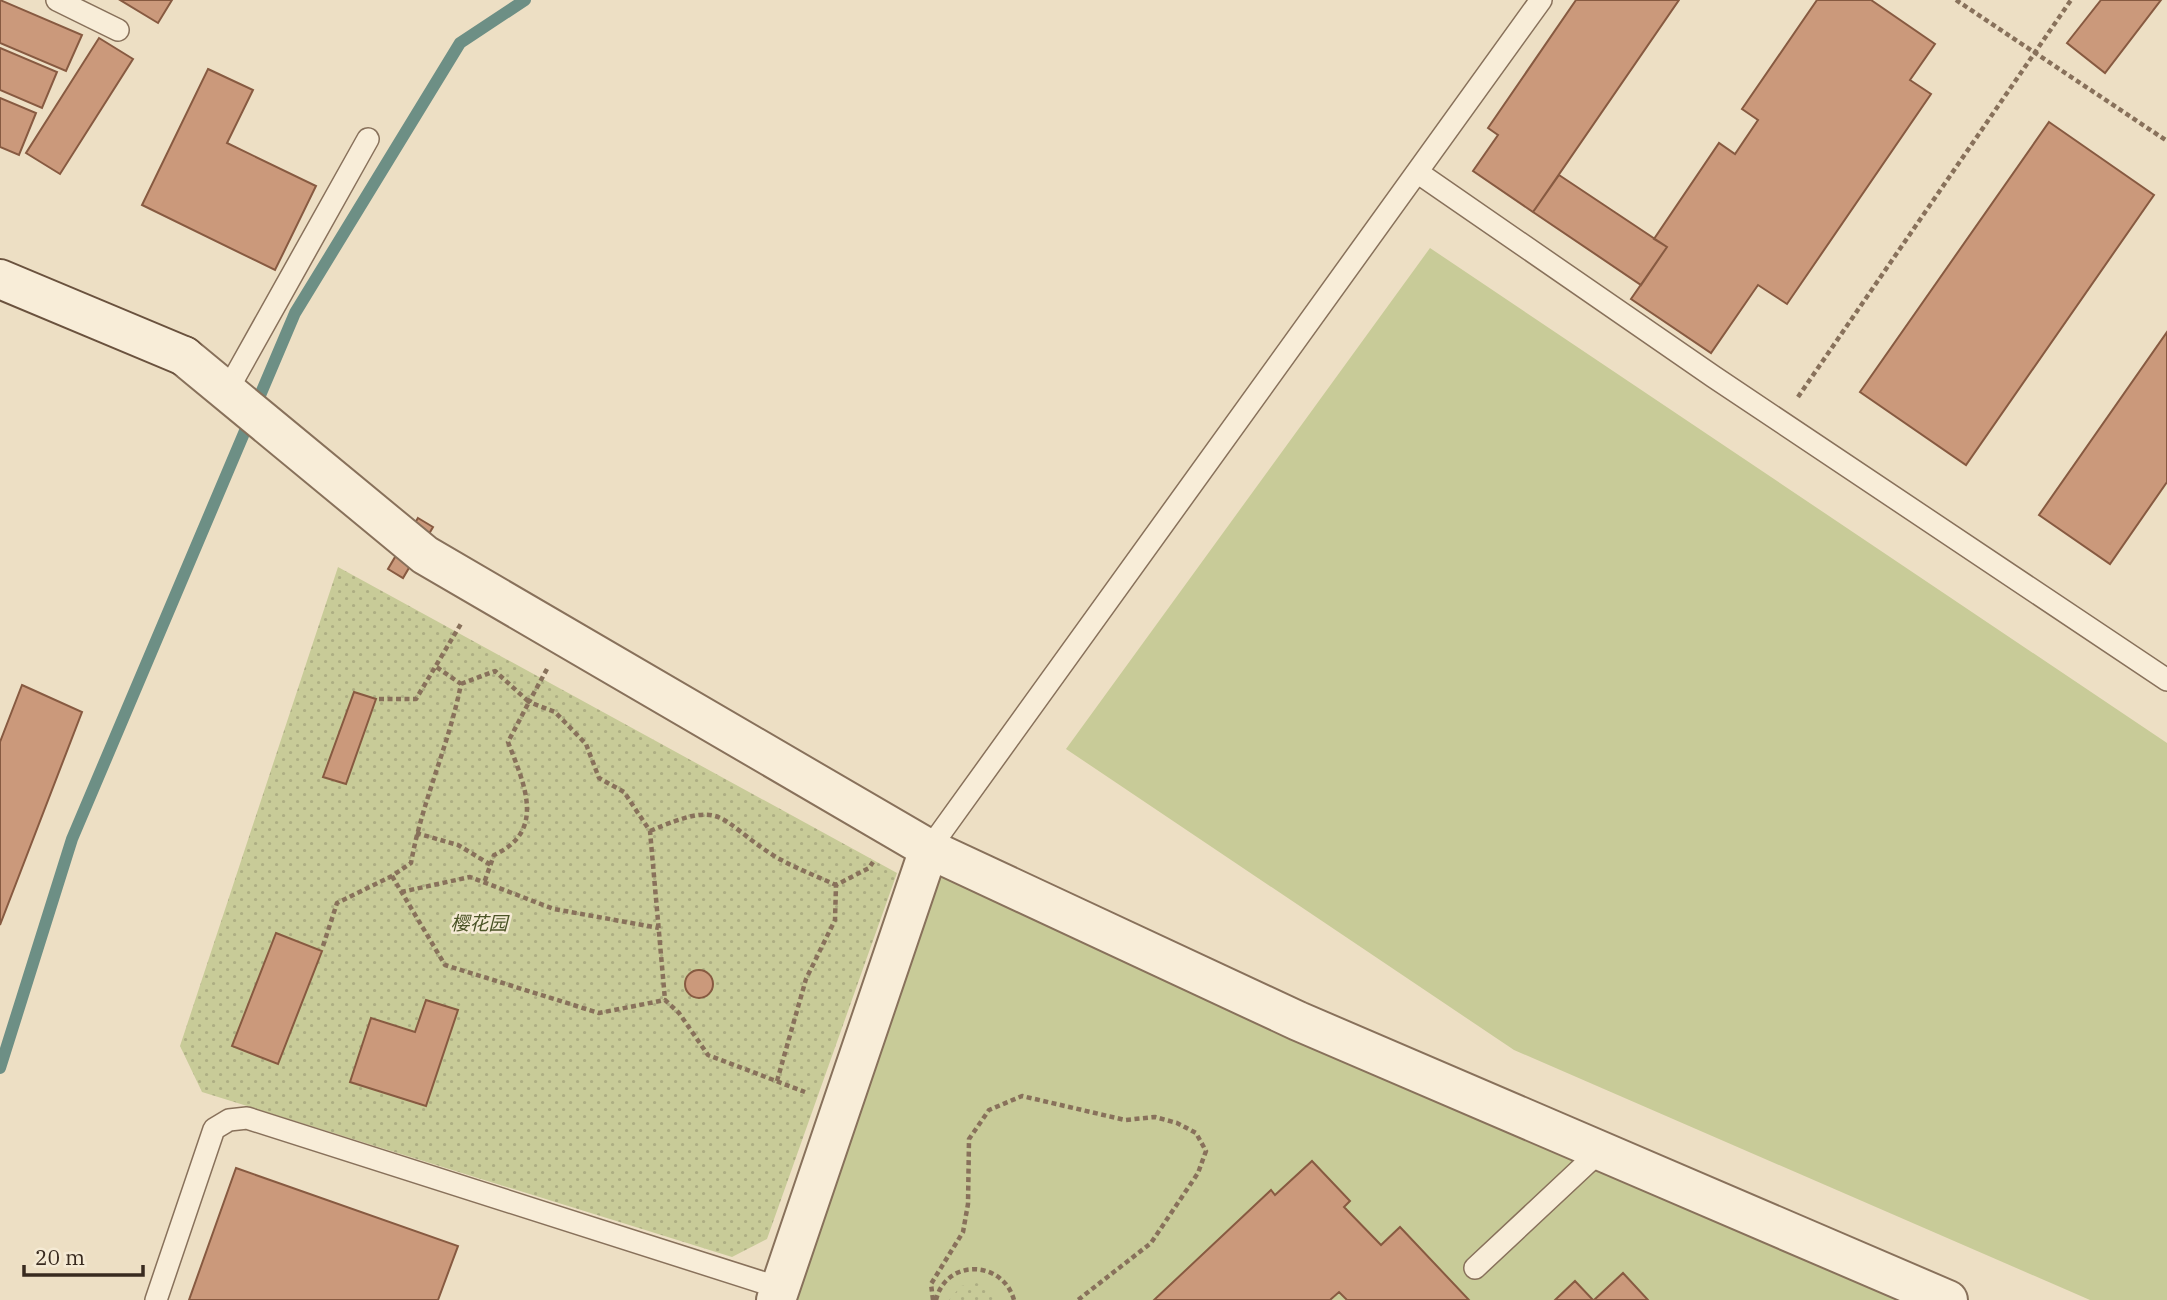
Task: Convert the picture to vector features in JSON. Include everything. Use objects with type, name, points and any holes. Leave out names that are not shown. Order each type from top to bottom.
[{"type":"street","points":[[0,279],[184,356],[425,555],[929,849],[1298,1021],[1948,1300]]},
{"type":"street","points":[[778,1294],[929,849]]},
{"type":"lane","points":[[57,0],[118,30]]},
{"type":"lane","points":[[929,849],[1541,0]]},
{"type":"lane","points":[[244,406],[368,139]]},
{"type":"lane","points":[[1417,172],[2167,680]]},
{"type":"lane","points":[[156,1300],[214,1129],[239,1118],[778,1294]]},
{"type":"lane","points":[[1475,1268],[1600,1151]]},
{"type":"path","points":[[1956,0],[2167,141]]},
{"type":"path","points":[[1782,421],[2071,0]]},
{"type":"path","points":[[379,699],[416,699],[482,588]]},
{"type":"path","points":[[484,883],[494,855],[507,849],[523,833],[528,800],[508,743],[565,637]]},
{"type":"path","points":[[435,666],[461,684]]},
{"type":"path","points":[[461,684],[495,671],[528,702],[555,712],[586,744],[599,778],[624,792],[650,831],[665,1000],[679,1013],[708,1055],[842,1106]]},
{"type":"path","points":[[323,946],[337,903],[392,876],[411,863],[416,833],[453,723],[461,684]]},
{"type":"path","points":[[650,831],[685,816],[709,814],[723,817],[777,857],[836,886]]},
{"type":"path","points":[[836,886],[870,868],[891,826]]},
{"type":"path","points":[[416,833],[458,845],[491,864]]},
{"type":"path","points":[[392,876],[445,965],[599,1013],[665,1000]]},
{"type":"path","points":[[401,891],[470,877],[554,909],[659,928]]},
{"type":"path","points":[[777,1081],[806,979],[835,920],[836,886]]},
{"type":"path","points":[[934,1300],[931,1284],[963,1232],[968,1204],[969,1139],[989,1110],[1022,1096],[1125,1119],[1155,1117],[1177,1123],[1196,1133],[1206,1151],[1198,1173],[1151,1243],[1078,1300]]},
{"type":"path","points":[[934,1300],[944,1281],[968,1269],[994,1273],[1005,1281],[1014,1300]]},
{"type":"green space","points":[[1430,248],[2167,743],[2167,1300],[2090,1300],[1514,1050],[1066,749]]},
{"type":"green space","name":"樱花园","points":[[338,567],[897,873],[767,1239],[732,1257],[202,1092],[180,1046]]},
{"type":"green space","points":[[929,849],[1948,1300],[776,1300]]},
{"type":"green space","points":[[977,1283],[992,1291],[997,1300],[949,1300],[961,1286]]},
{"type":"building","points":[[0,0],[82,35],[66,71],[0,43]]},
{"type":"building","points":[[120,0],[172,0],[158,23]]},
{"type":"building","points":[[1576,0],[1679,0],[1533,212],[1473,171],[1498,135],[1488,128]]},
{"type":"building","points":[[1817,0],[1871,0],[1935,44],[1910,80],[1931,94],[1787,304],[1758,285],[1711,353],[1631,299],[1667,247],[1654,239],[1719,143],[1735,154],[1758,120],[1742,109]]},
{"type":"building","points":[[2101,0],[2161,0],[2105,73],[2067,43]]},
{"type":"building","points":[[99,38],[133,59],[60,174],[26,153]]},
{"type":"building","points":[[0,48],[57,72],[42,108],[0,90]]},
{"type":"building","points":[[208,69],[253,90],[227,143],[316,186],[275,270],[142,205]]},
{"type":"building","points":[[0,98],[36,113],[19,155],[0,147]]},
{"type":"building","points":[[2049,122],[2154,195],[1966,465],[1860,392]]},
{"type":"building","points":[[1559,175],[1667,247],[1641,285],[1533,212]]},
{"type":"building","points":[[2167,332],[2167,482],[2110,564],[2039,515]]},
{"type":"building","points":[[418,518],[433,527],[403,578],[388,569]]},
{"type":"building","points":[[22,685],[82,712],[0,925],[0,742]]},
{"type":"building","points":[[354,692],[376,699],[346,784],[323,777]]},
{"type":"building","points":[[276,933],[322,951],[278,1064],[232,1046]]},
{"type":"building","points":[[699,970],[709,974],[713,984],[709,994],[699,998],[689,994],[685,984],[689,974]]},
{"type":"building","points":[[426,1000],[458,1010],[426,1106],[350,1082],[371,1018],[415,1032]]},
{"type":"building","points":[[1312,1161],[1350,1201],[1344,1207],[1381,1245],[1400,1227],[1469,1300],[1347,1300],[1339,1292],[1330,1300],[1154,1300],[1271,1190],[1275,1195]]},
{"type":"building","points":[[236,1168],[458,1246],[438,1300],[189,1300]]},
{"type":"building","points":[[1623,1273],[1648,1300],[1594,1300]]},
{"type":"building","points":[[1575,1281],[1593,1300],[1555,1300]]},
{"type":"waterway","points":[[0,1068],[72,839],[295,313],[460,43],[525,0]]}]
